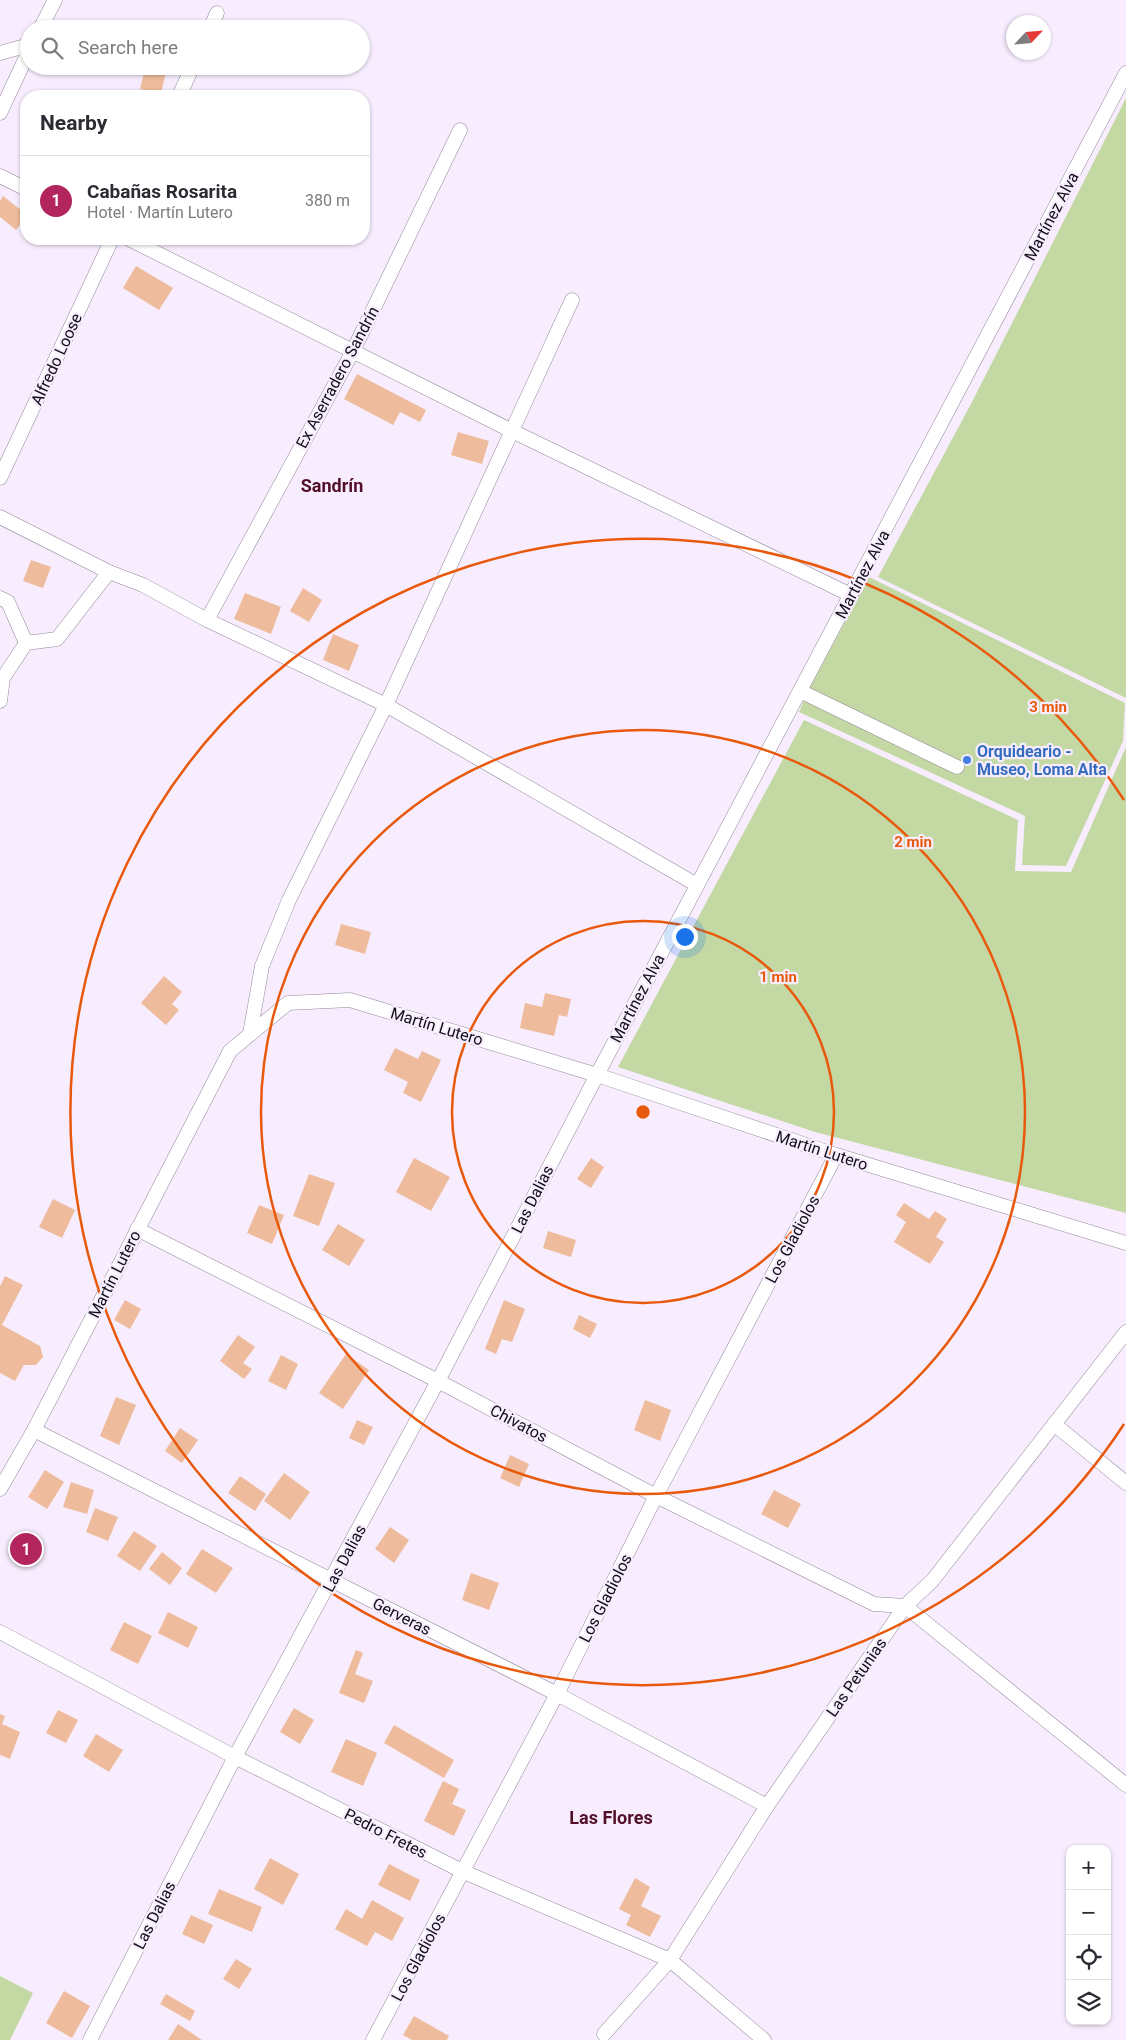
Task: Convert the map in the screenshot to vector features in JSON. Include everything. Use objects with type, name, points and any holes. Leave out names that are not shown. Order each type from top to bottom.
[{"type":"street","points":[[45,20],[55,0]]},
{"type":"street","points":[[214,20],[217,13]]},
{"type":"street","points":[[0,53],[20,47]]},
{"type":"street","points":[[0,113],[20,71]]},
{"type":"street","name":"Martínez Alva","points":[[597,1075],[1126,73]]},
{"type":"street","points":[[182,90],[188,75]]},
{"type":"street","name":"Ex Aserradero Sandrín","points":[[207,620],[352,351],[460,130]]},
{"type":"street","points":[[0,176],[20,186]]},
{"type":"street","name":"Alfredo Loose","points":[[0,478],[109,245]]},
{"type":"street","points":[[141,245],[512,431],[851,595]]},
{"type":"street","points":[[250,1034],[262,966],[289,900],[386,705],[572,300]]},
{"type":"street","points":[[0,517],[108,572],[143,585],[207,620],[386,705],[697,885]]},
{"type":"street","points":[[0,701],[3,678],[26,643],[57,639],[108,572]]},
{"type":"street","points":[[0,598],[8,602],[26,643]]},
{"type":"street","points":[[800,691],[957,767]]},
{"type":"street","name":"Martín Lutero","points":[[0,1488],[34,1430],[230,1051],[288,1002],[350,1000],[597,1075],[836,1155],[1126,1242]]},
{"type":"street","name":"Las Dalias","points":[[90,2040],[235,1757],[438,1380],[597,1075]]},
{"type":"street","name":"Los Gladiolos","points":[[373,2040],[464,1872],[557,1694],[656,1496],[836,1155]]},
{"type":"street","name":"Chivatos","points":[[137,1229],[438,1380],[656,1496],[874,1604],[905,1606]]},
{"type":"street","name":"Las Petunias","points":[[604,2034],[670,1960],[767,1806],[905,1606],[932,1581],[1126,1332]]},
{"type":"street","points":[[1054,1424],[1126,1483]]},
{"type":"street","name":"Gerveras","points":[[34,1430],[557,1694],[767,1806]]},
{"type":"street","points":[[905,1606],[1126,1785]]},
{"type":"street","name":"Pedro Fretes","points":[[0,1632],[235,1757],[464,1872],[670,1960],[764,2040]]},
{"type":"green space","points":[[1126,98],[1126,698],[878,577],[972,402]]},
{"type":"green space","points":[[869,577],[1125,703],[1123,741],[1066,866],[1022,865],[1025,816],[799,712],[809,689]]},
{"type":"green space","points":[[804,720],[1018,820],[1015,871],[1071,872],[1126,747],[1126,1213],[815,1132],[618,1067]]},
{"type":"green space","points":[[0,1976],[33,1993],[10,2040],[0,2040]]},
{"type":"building","points":[[143,75],[165,75],[162,90],[140,89]]},
{"type":"building","points":[[3,196],[20,209],[20,225],[16,230],[0,217],[0,201]]},
{"type":"building","points":[[136,266],[173,288],[159,310],[123,288]]},
{"type":"building","points":[[357,374],[426,410],[420,422],[400,412],[393,425],[344,399]]},
{"type":"building","points":[[458,432],[489,441],[482,464],[451,455]]},
{"type":"building","points":[[31,560],[51,567],[43,588],[23,581]]},
{"type":"building","points":[[303,588],[322,600],[309,622],[290,611]]},
{"type":"building","points":[[245,593],[281,607],[271,634],[234,619]]},
{"type":"building","points":[[333,634],[359,645],[349,671],[323,660]]},
{"type":"building","points":[[341,924],[371,932],[365,954],[335,945]]},
{"type":"building","points":[[164,976],[182,992],[172,1004],[179,1010],[166,1025],[141,1003]]},
{"type":"building","points":[[545,993],[571,999],[567,1017],[559,1015],[554,1036],[520,1028],[525,1003],[542,1007]]},
{"type":"building","points":[[395,1048],[418,1059],[422,1051],[441,1060],[421,1102],[403,1093],[408,1082],[384,1070]]},
{"type":"building","points":[[414,1158],[450,1177],[431,1211],[396,1192]]},
{"type":"building","points":[[591,1158],[604,1167],[591,1188],[577,1179]]},
{"type":"building","points":[[309,1174],[335,1183],[319,1226],[293,1216]]},
{"type":"building","points":[[53,1199],[75,1210],[62,1238],[39,1227]]},
{"type":"building","points":[[904,1203],[929,1219],[935,1211],[947,1219],[936,1237],[944,1242],[930,1264],[894,1242],[906,1222],[896,1215]]},
{"type":"building","points":[[259,1205],[284,1215],[272,1244],[247,1233]]},
{"type":"building","points":[[338,1224],[365,1240],[349,1266],[322,1250]]},
{"type":"building","points":[[548,1231],[576,1240],[571,1257],[543,1248]]},
{"type":"building","points":[[5,1276],[23,1285],[2,1325],[40,1346],[43,1357],[36,1365],[24,1365],[15,1381],[0,1373],[0,1286]]},
{"type":"building","points":[[125,1300],[141,1309],[130,1329],[114,1320]]},
{"type":"building","points":[[504,1300],[525,1309],[512,1342],[502,1339],[496,1354],[485,1349]]},
{"type":"building","points":[[579,1315],[597,1324],[590,1338],[573,1329]]},
{"type":"building","points":[[238,1335],[255,1347],[243,1363],[252,1369],[244,1379],[220,1361]]},
{"type":"building","points":[[346,1354],[369,1370],[343,1409],[319,1393]]},
{"type":"building","points":[[281,1355],[298,1364],[286,1390],[268,1381]]},
{"type":"building","points":[[116,1397],[136,1405],[119,1445],[100,1436]]},
{"type":"building","points":[[645,1400],[671,1410],[660,1441],[634,1430]]},
{"type":"building","points":[[357,1420],[373,1427],[364,1445],[349,1438]]},
{"type":"building","points":[[180,1428],[198,1440],[182,1463],[165,1451]]},
{"type":"building","points":[[510,1455],[529,1464],[519,1487],[500,1478]]},
{"type":"building","points":[[45,1470],[64,1482],[47,1509],[28,1497]]},
{"type":"building","points":[[284,1473],[310,1492],[290,1520],[264,1501]]},
{"type":"building","points":[[240,1476],[266,1494],[255,1511],[228,1493]]},
{"type":"building","points":[[71,1482],[94,1490],[87,1514],[63,1507]]},
{"type":"building","points":[[774,1490],[801,1504],[788,1528],[761,1514]]},
{"type":"building","points":[[95,1508],[118,1517],[108,1541],[86,1532]]},
{"type":"building","points":[[390,1527],[409,1540],[394,1563],[375,1549]]},
{"type":"building","points":[[134,1531],[157,1546],[140,1571],[117,1556]]},
{"type":"building","points":[[202,1549],[233,1568],[216,1593],[186,1574]]},
{"type":"building","points":[[162,1552],[182,1568],[170,1585],[149,1569]]},
{"type":"building","points":[[471,1573],[499,1583],[489,1610],[462,1600]]},
{"type":"building","points":[[168,1612],[198,1627],[188,1648],[158,1633]]},
{"type":"building","points":[[124,1622],[152,1636],[138,1664],[110,1650]]},
{"type":"building","points":[[356,1650],[363,1653],[355,1674],[373,1681],[364,1703],[339,1693]]},
{"type":"building","points":[[294,1708],[314,1720],[300,1744],[280,1732]]},
{"type":"building","points":[[58,1710],[78,1720],[66,1743],[46,1733]]},
{"type":"building","points":[[0,1714],[5,1716],[2,1724],[20,1732],[10,1759],[0,1755]]},
{"type":"building","points":[[394,1725],[454,1760],[444,1778],[384,1743]]},
{"type":"building","points":[[96,1734],[123,1750],[109,1772],[83,1756]]},
{"type":"building","points":[[346,1739],[377,1753],[363,1786],[331,1772]]},
{"type":"building","points":[[443,1781],[459,1789],[452,1804],[466,1810],[454,1836],[424,1821]]},
{"type":"building","points":[[270,1858],[299,1874],[283,1905],[254,1889]]},
{"type":"building","points":[[389,1864],[420,1880],[410,1901],[378,1885]]},
{"type":"building","points":[[635,1878],[650,1887],[641,1906],[661,1916],[650,1937],[626,1925],[631,1915],[619,1909]]},
{"type":"building","points":[[219,1889],[262,1907],[252,1932],[208,1914]]},
{"type":"building","points":[[372,1900],[404,1918],[392,1941],[375,1932],[367,1946],[335,1929],[346,1909],[362,1919]]},
{"type":"building","points":[[191,1915],[213,1925],[204,1944],[182,1934]]},
{"type":"building","points":[[236,1959],[252,1969],[239,1989],[223,1979]]},
{"type":"building","points":[[64,1991],[90,2006],[72,2038],[46,2023]]},
{"type":"building","points":[[166,1994],[195,2011],[190,2021],[160,2004]]},
{"type":"building","points":[[414,2016],[449,2036],[447,2040],[412,2040],[403,2035]]},
{"type":"building","points":[[178,2024],[202,2040],[168,2040]]},
{"type":"place","name":"Orquideario - Museo, Loma Alta","points":[[967,760]]},
{"type":"place","name":"Cabañas Rosarita","points":[[26,1549]]},
{"type":"district","name":"Sandrín","points":[[332,486]]},
{"type":"district","name":"Las Flores","points":[[611,1818]]}]
